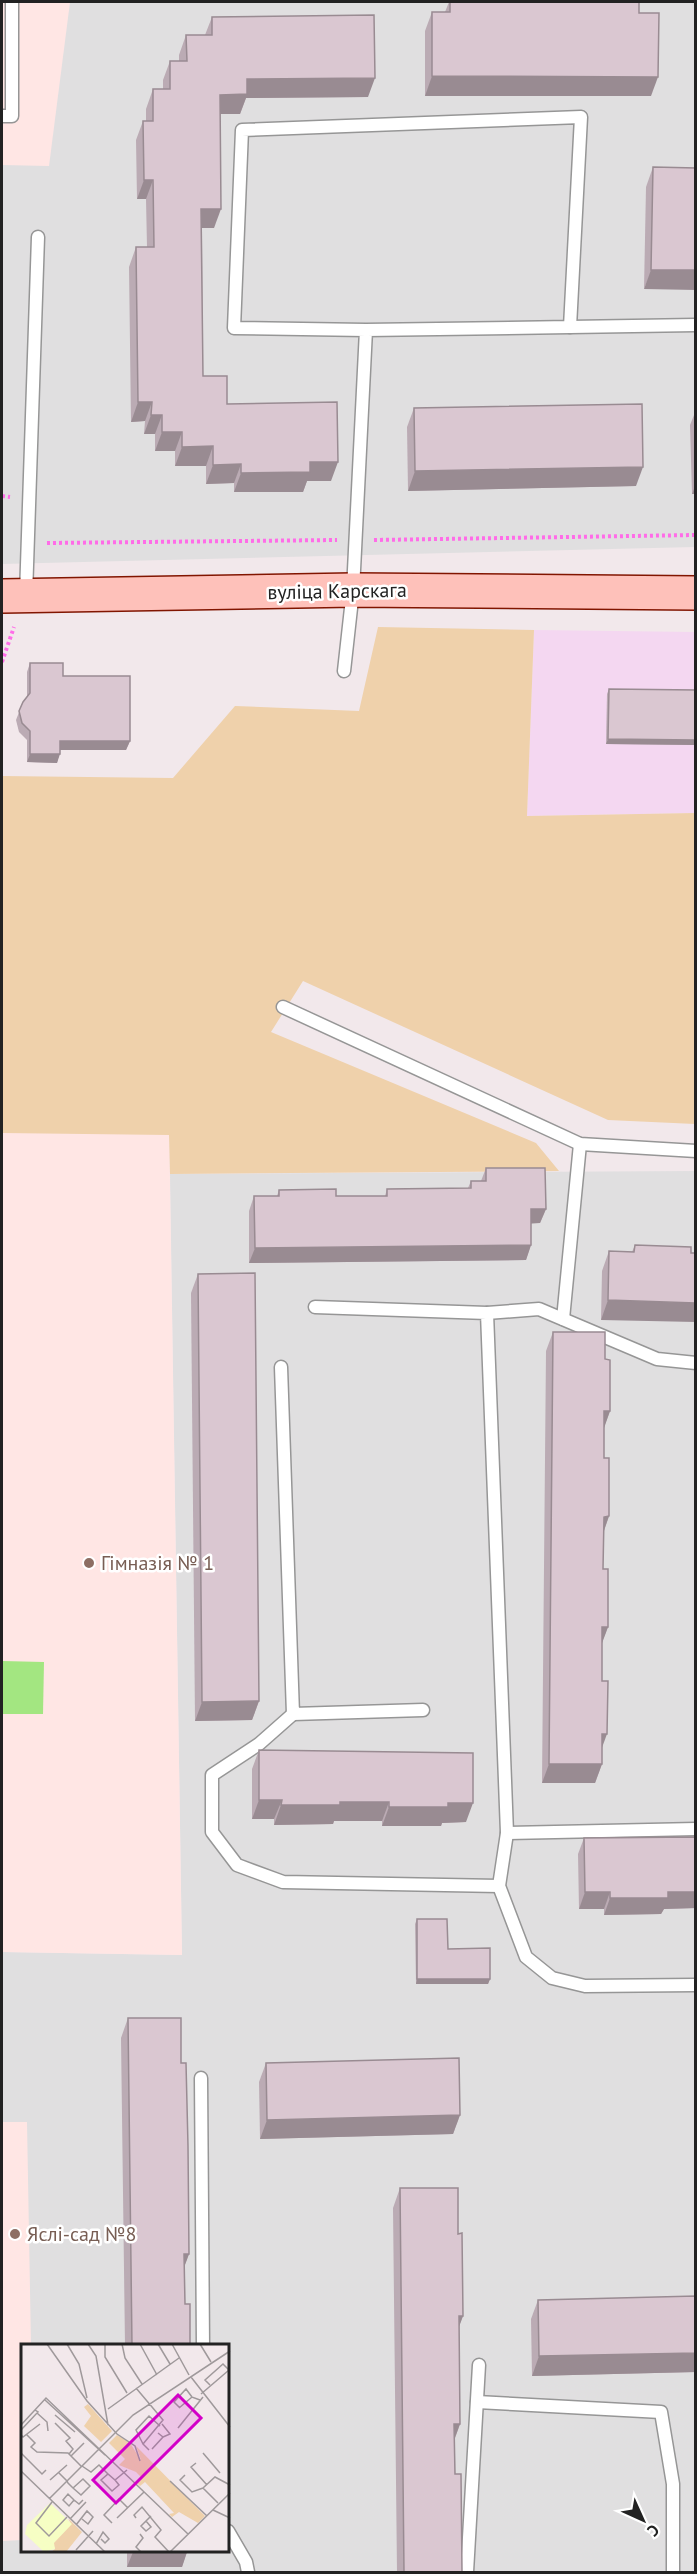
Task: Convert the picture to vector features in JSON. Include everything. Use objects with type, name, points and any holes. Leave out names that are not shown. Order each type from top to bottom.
[{"type":"street","name":"вуліца Карскага","points":[[14,596],[353,590],[688,591]]},
{"type":"lane","points":[[2,116],[12,116],[12,2]]},
{"type":"lane","points":[[570,327],[581,117],[242,130],[234,328],[366,330],[570,327],[696,325]]},
{"type":"lane","points":[[14,596],[38,237]]},
{"type":"lane","points":[[344,671],[353,590],[366,330]]},
{"type":"lane","points":[[283,1007],[580,1144],[696,1151]]},
{"type":"lane","points":[[563,1319],[580,1144]]},
{"type":"lane","points":[[315,1307],[487,1313],[539,1309],[657,1359],[696,1363]]},
{"type":"lane","points":[[487,1313],[507,1833],[499,1886],[526,1957],[552,1978],[585,1986],[696,1985]]},
{"type":"lane","points":[[281,1367],[293,1714]]},
{"type":"lane","points":[[423,1710],[293,1714],[259,1744],[212,1775],[212,1832],[237,1865],[283,1882],[499,1886]]},
{"type":"lane","points":[[507,1833],[696,1829]]},
{"type":"lane","points":[[201,2078],[203,2344]]},
{"type":"lane","points":[[466,2572],[479,2365]]},
{"type":"lane","points":[[477,2402],[661,2412],[673,2484],[673,2572]]},
{"type":"lane","points":[[230,2534],[246,2562],[248,2572]]},
{"type":"shaded area","points":[[2,2],[695,2],[695,547],[2,564]]},
{"type":"shaded area","points":[[2,2],[70,2],[49,166],[2,165]]},
{"type":"shaded area","points":[[378,627],[534,630],[527,816],[695,813],[695,1124],[608,1120],[303,981],[271,1032],[536,1143],[559,1171],[170,1174],[169,1135],[2,1133],[2,776],[173,778],[235,706],[359,711]]},
{"type":"shaded area","points":[[534,630],[695,632],[695,813],[527,816]]},
{"type":"shaded area","name":"Гімназія № 1","points":[[169,1121],[182,1955],[2,1952],[2,1122]]},
{"type":"shaded area","points":[[695,1171],[695,2572],[2,2572],[2,1952],[182,1955],[170,1174]]},
{"type":"shaded area","name":"Яслі-сад №8","points":[[2,2122],[27,2122],[31,2344],[21,2344],[21,2540],[2,2541]]},
{"type":"green space","points":[[2,1661],[44,1662],[43,1714],[2,1714]]},
{"type":"building","points":[[450,2],[639,2],[639,13],[659,13],[658,77],[432,76],[432,12],[450,12]]},
{"type":"building","points":[[374,15],[375,78],[247,79],[247,94],[220,95],[221,209],[201,209],[203,376],[227,376],[227,404],[337,402],[338,462],[310,462],[310,472],[241,473],[241,464],[213,465],[213,446],[182,447],[182,432],[162,432],[162,415],[151,415],[152,402],[138,402],[136,247],[154,247],[153,180],[144,180],[143,121],[153,121],[153,89],[170,89],[170,61],[187,61],[186,35],[212,35],[212,17]]},
{"type":"building","points":[[653,167],[696,168],[696,270],[651,270]]},
{"type":"building","points":[[642,404],[643,467],[415,471],[414,408]]},
{"type":"building","points":[[30,663],[63,663],[63,676],[130,676],[130,741],[60,741],[60,754],[30,754],[30,731],[22,723],[19,711],[30,693]]},
{"type":"building","points":[[609,689],[696,690],[696,740],[608,739]]},
{"type":"building","points":[[486,1168],[545,1168],[546,1209],[531,1209],[531,1245],[255,1248],[254,1196],[279,1196],[279,1190],[336,1189],[336,1196],[387,1196],[387,1189],[471,1188],[471,1181],[486,1181]]},
{"type":"building","points":[[635,1245],[691,1247],[691,1253],[696,1253],[696,1303],[608,1300],[609,1251],[634,1252]]},
{"type":"building","points":[[255,1273],[259,1701],[202,1702],[198,1274]]},
{"type":"building","points":[[553,1332],[605,1332],[605,1359],[610,1360],[610,1411],[604,1411],[604,1458],[609,1458],[609,1516],[604,1517],[603,1569],[608,1569],[608,1627],[602,1627],[602,1681],[608,1681],[607,1734],[602,1734],[602,1764],[549,1764]]},
{"type":"building","points":[[259,1750],[473,1753],[473,1803],[448,1803],[448,1807],[389,1807],[389,1802],[281,1805],[282,1800],[259,1800]]},
{"type":"building","points":[[696,1837],[696,1892],[668,1892],[668,1898],[610,1898],[610,1892],[585,1892],[584,1838]]},
{"type":"building","points":[[417,1919],[447,1919],[448,1949],[490,1948],[490,1979],[417,1979]]},
{"type":"building","points":[[128,2018],[181,2018],[181,2063],[186,2063],[188,2146],[189,2254],[184,2254],[185,2304],[190,2304],[190,2344],[132,2344]]},
{"type":"building","points":[[459,2058],[460,2115],[267,2120],[266,2063]]},
{"type":"building","points":[[400,2188],[458,2188],[458,2234],[462,2233],[463,2316],[459,2316],[460,2424],[454,2424],[455,2474],[461,2474],[462,2572],[404,2572]]},
{"type":"building","points":[[696,2296],[696,2353],[539,2356],[538,2300]]},
{"type":"place","name":"Гімназія № 1","points":[[89,1563]]},
{"type":"place","name":"Яслі-сад №8","points":[[15,2234]]}]
